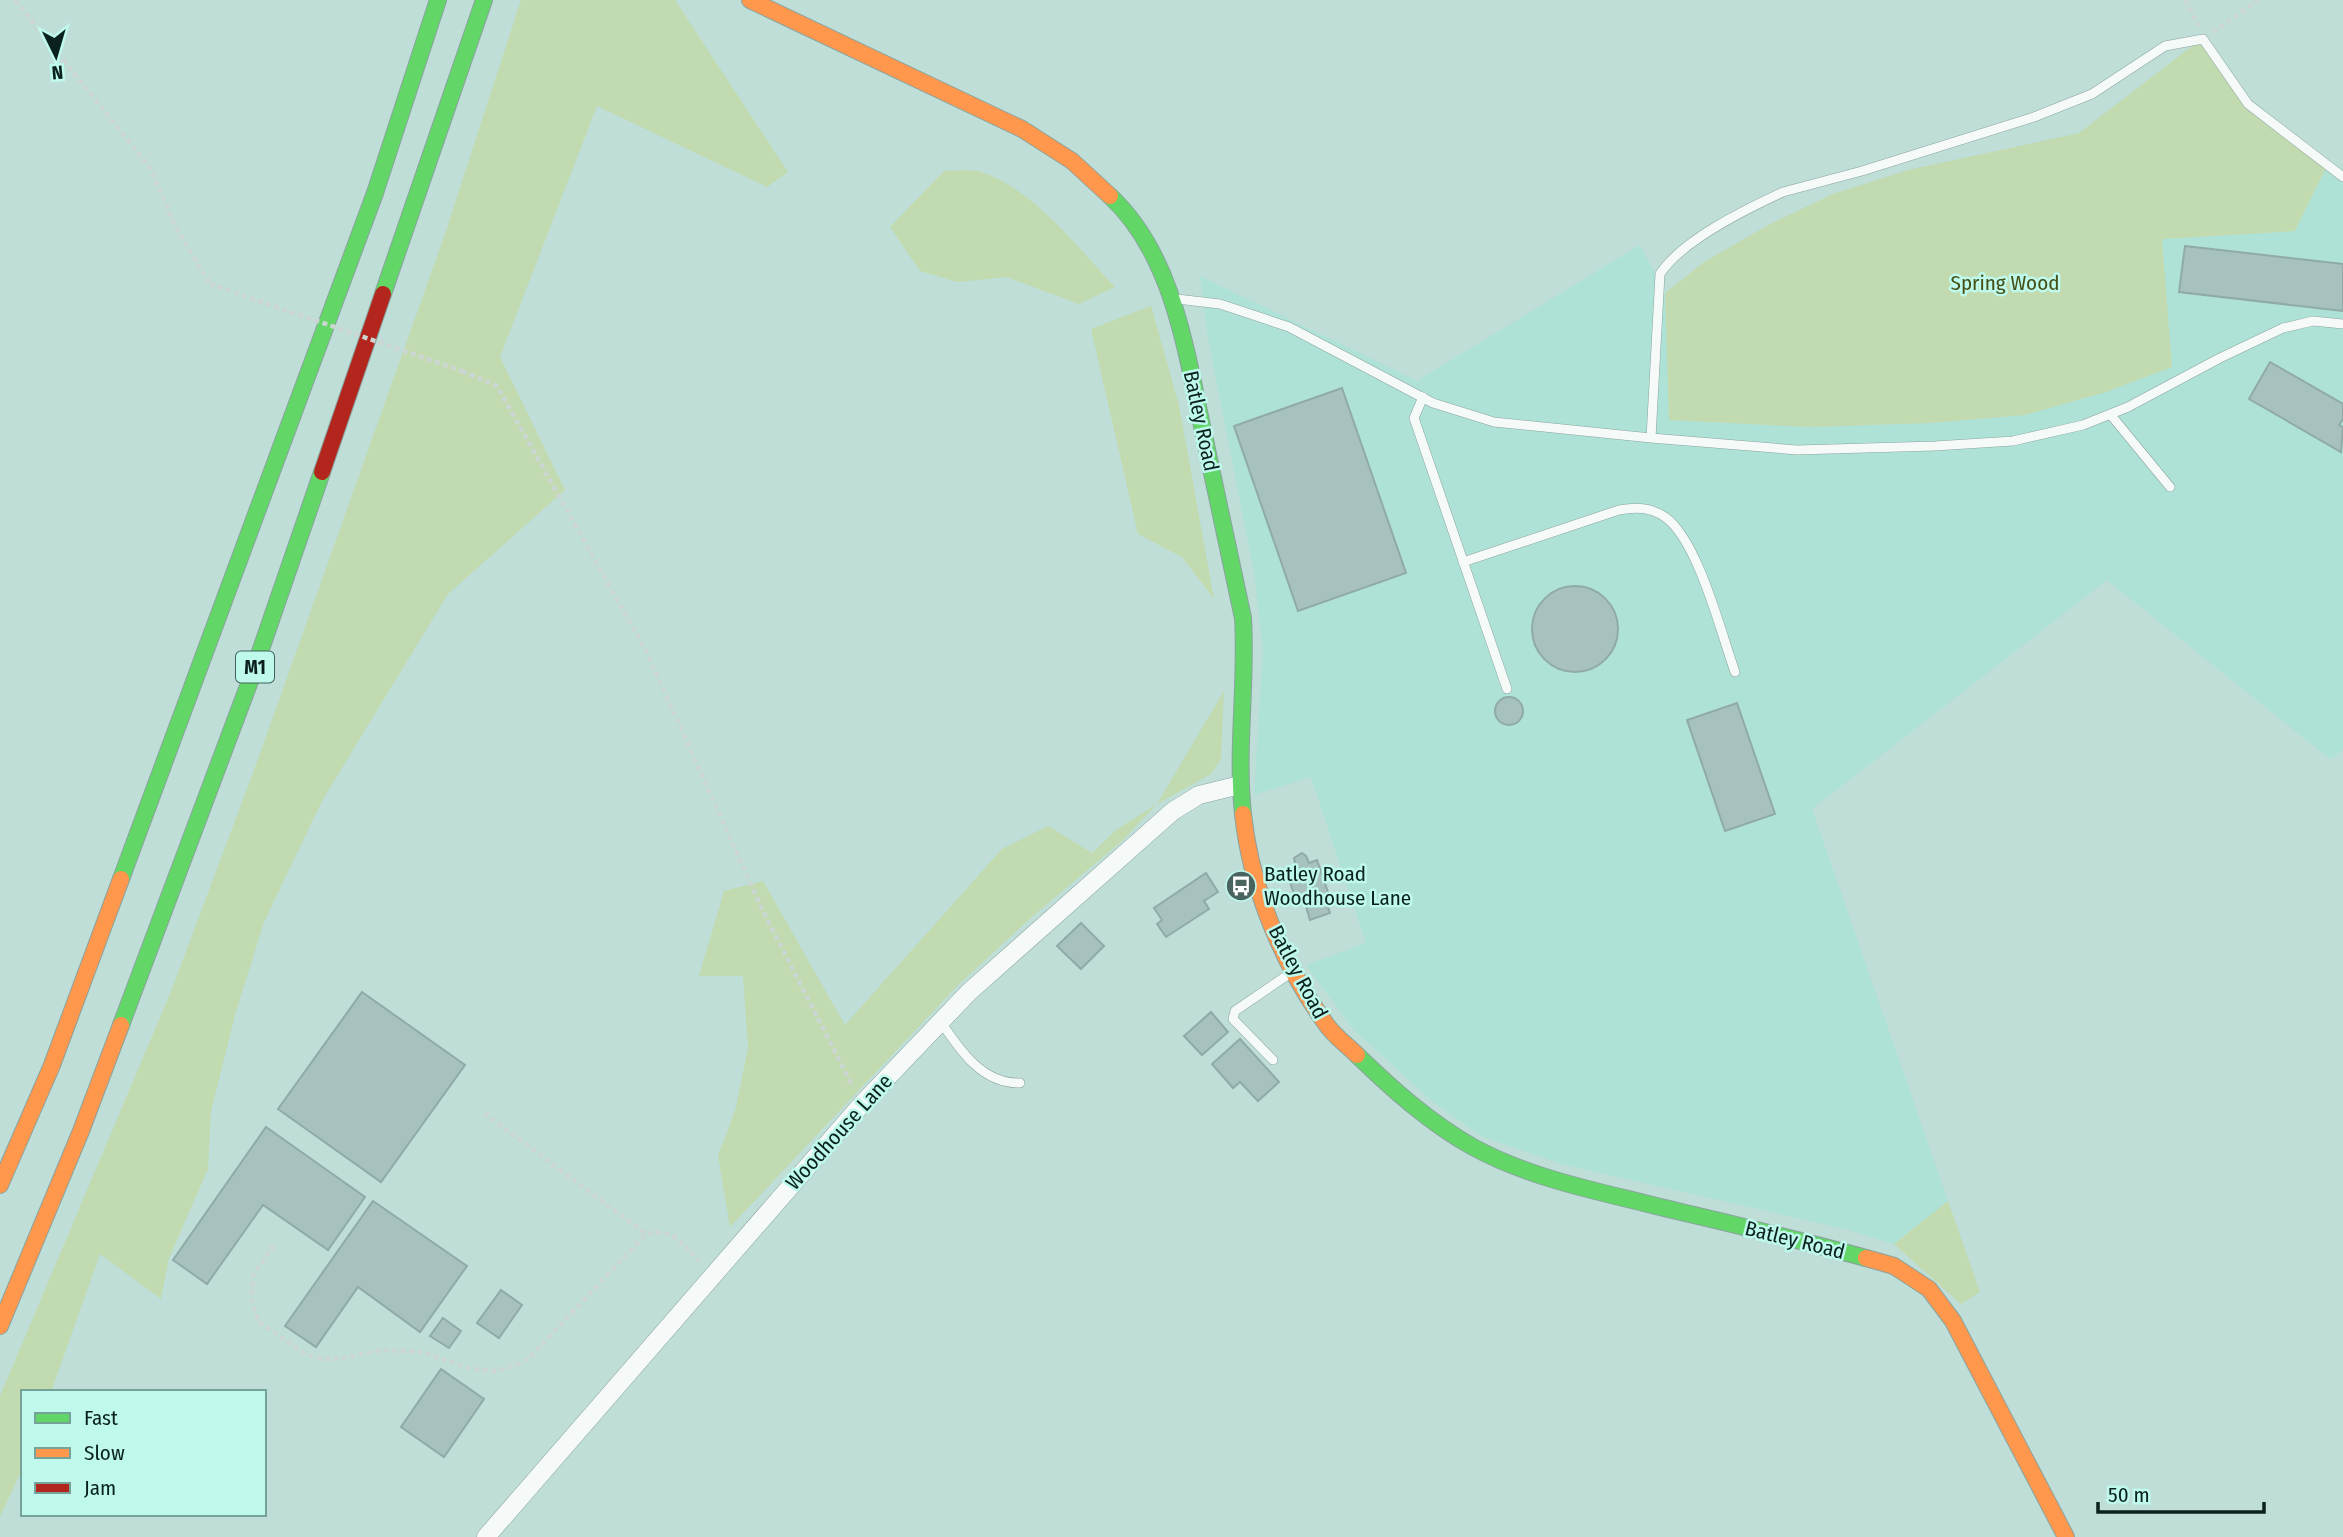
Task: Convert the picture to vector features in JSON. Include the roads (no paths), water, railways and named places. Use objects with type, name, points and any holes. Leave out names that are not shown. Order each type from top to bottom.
[{"type":"main road","name":"M1","points":[[0,1185],[52,1066],[370,206],[438,0]]},
{"type":"main road","name":"M1","points":[[0,1325],[81,1131],[250,681],[484,0]]},
{"type":"main road","name":"Batley Road","points":[[750,0],[776,6],[1022,129],[1072,161],[1121,205],[1152,252],[1177,309],[1242,618],[1245,654],[1240,785],[1245,832],[1276,940],[1327,1026],[1383,1081],[1430,1118],[1474,1147],[1535,1174],[1894,1266],[1928,1289],[1953,1321],[2066,1537]]},
{"type":"street","name":"Woodhouse Lane","points":[[486,1537],[862,1104],[969,992],[1172,811],[1199,795],[1240,785]]},
{"type":"lane","points":[[1651,438],[1660,274],[1668,263],[1695,241],[1754,205],[1783,192],[1861,171],[2034,117],[2092,94],[2165,46],[2203,39],[2248,104],[2343,177]]},
{"type":"lane","points":[[1172,298],[1220,304],[1289,327],[1433,403],[1494,422],[1797,450],[2013,441],[2083,425],[2283,328],[2313,321],[2343,324]]},
{"type":"lane","points":[[1423,397],[1414,418],[1507,689]]},
{"type":"lane","points":[[2110,414],[2170,487]]},
{"type":"lane","points":[[1464,562],[1619,510],[1635,507],[1653,510],[1679,531],[1698,566],[1735,672]]},
{"type":"lane","points":[[1273,1060],[1233,1019],[1235,1011],[1294,971]]},
{"type":"lane","points":[[941,1022],[960,1051],[976,1066],[998,1081],[1020,1083]]},
{"type":"place","name":"Batley Road Woodhouse Lane","points":[[1241,886]]},
{"type":"park label","name":"Spring Wood","points":[[2005,283]]}]
